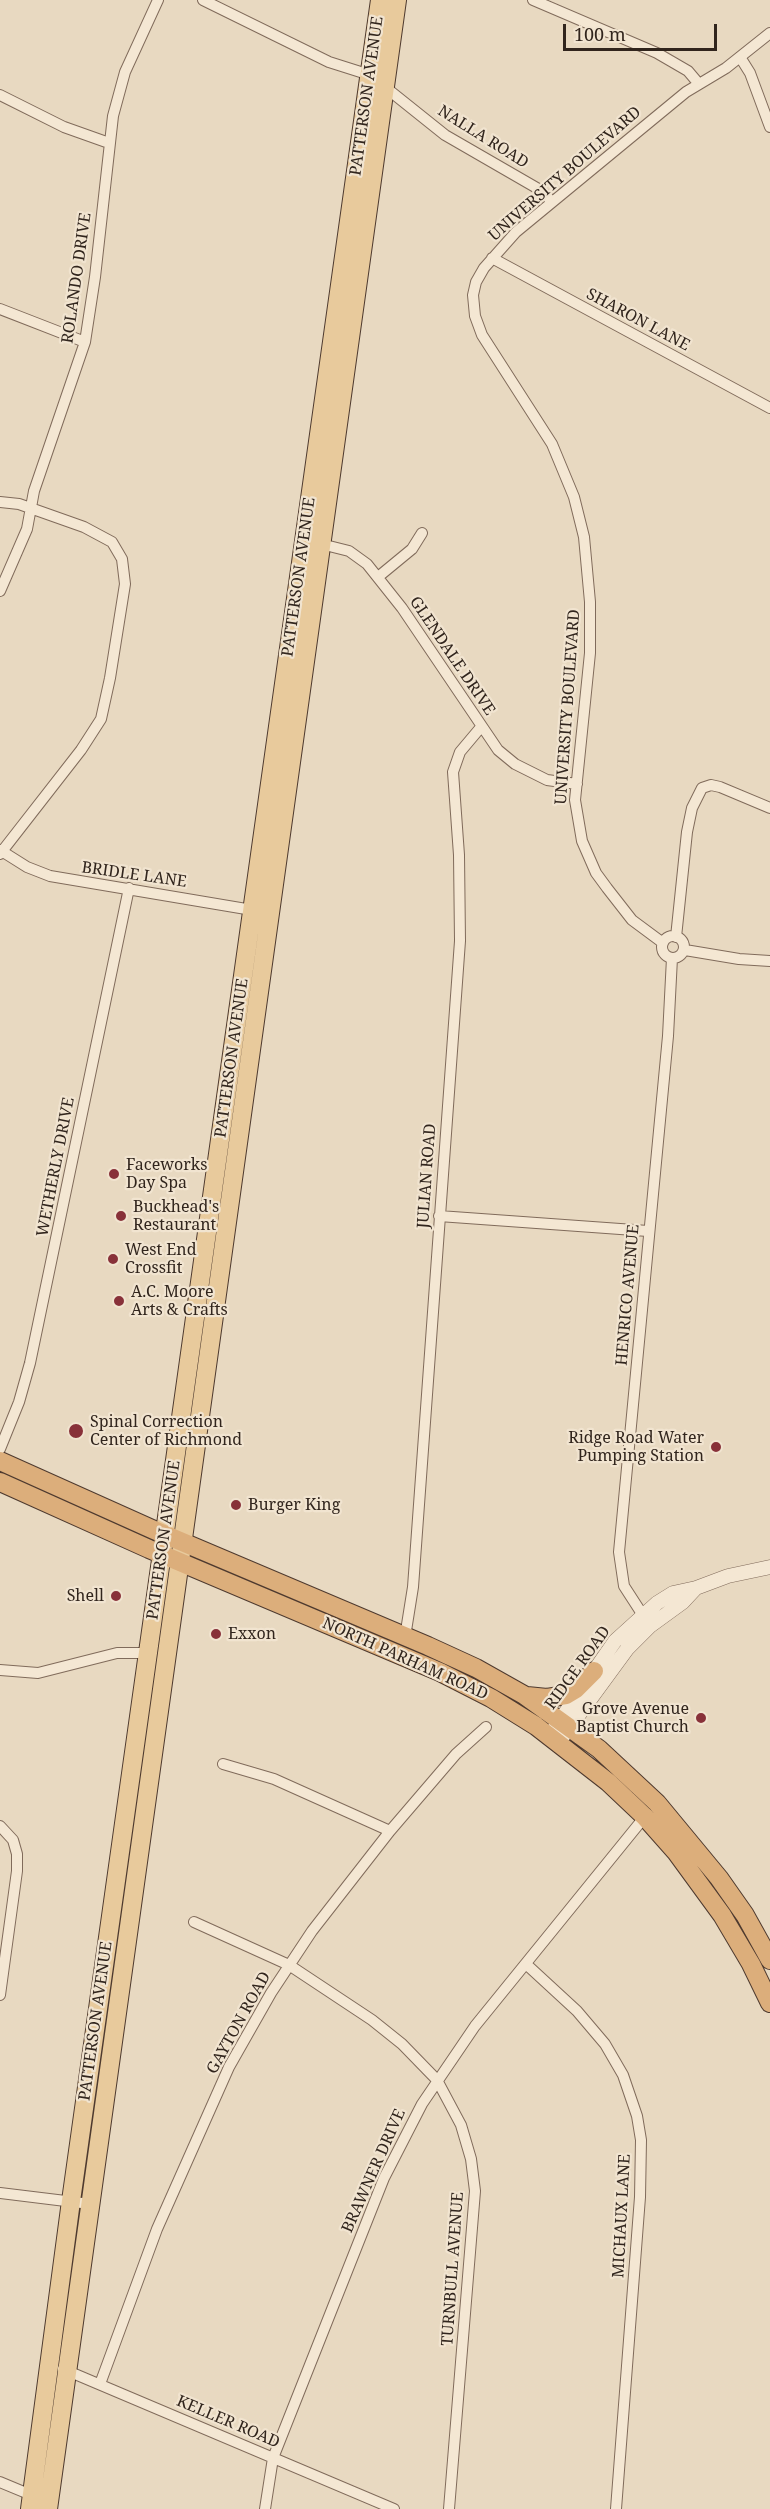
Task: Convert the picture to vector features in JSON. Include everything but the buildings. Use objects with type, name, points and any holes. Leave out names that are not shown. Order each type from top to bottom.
[{"type":"highway","name":"NORTH PARHAM ROAD","points":[[0,1461],[458,1660],[524,1695],[616,1763],[657,1803],[719,1878],[745,1915],[770,1960]]},
{"type":"highway","name":"NORTH PARHAM ROAD","points":[[0,1482],[180,1562],[409,1659],[483,1694],[555,1739],[608,1782],[645,1817],[676,1852],[712,1900],[741,1947],[770,2003]]},
{"type":"highway","points":[[409,1659],[413,1651],[418,1649],[444,1661],[458,1660]]},
{"type":"highway","points":[[524,1695],[547,1698],[566,1695],[576,1689],[594,1671]]},
{"type":"main road","name":"PATTERSON AVENUE","points":[[313,542],[380,0]]},
{"type":"main road","name":"PATTERSON AVENUE","points":[[31,2502],[70,2201],[162,1554],[261,912],[313,542],[397,0]]},
{"type":"main road","name":"PATTERSON AVENUE","points":[[48,2507],[183,1542],[261,912]]},
{"type":"street","name":"ROLANDO DRIVE","points":[[0,591],[27,529],[34,491],[85,342],[95,277],[112,116],[125,72],[159,0]]},
{"type":"street","name":"NALLA ROAD","points":[[203,0],[329,62],[370,75],[445,135],[528,182],[542,191],[552,202]]},
{"type":"street","points":[[533,0],[657,52],[688,71],[699,84]]},
{"type":"street","name":"UNIVERSITY BOULEVARD","points":[[663,943],[632,920],[596,873],[582,842],[577,819],[577,784],[590,653],[590,602],[584,537],[574,497],[552,444],[482,334],[475,316],[473,295],[476,282],[492,258],[516,232],[678,98],[740,57],[770,33]]},
{"type":"street","points":[[740,57],[750,73],[770,128]]},
{"type":"street","points":[[0,96],[64,127],[109,143]]},
{"type":"street","name":"SHARON LANE","points":[[492,258],[770,408]]},
{"type":"street","points":[[0,309],[85,342]]},
{"type":"street","points":[[0,502],[19,504],[96,532],[116,548],[122,559],[125,584],[103,710],[94,732],[1,851]]},
{"type":"street","points":[[378,577],[412,549],[422,533]]},
{"type":"street","name":"GLENDALE DRIVE","points":[[313,542],[349,551],[367,564],[455,685],[498,750],[515,764],[547,780],[577,784]]},
{"type":"street","name":"JULIAN ROAD","points":[[405,1637],[412,1587],[460,940],[459,855],[453,772],[460,752],[481,727]]},
{"type":"street","points":[[676,937],[689,824],[697,795],[704,786],[720,787],[770,808]]},
{"type":"street","name":"BRIDLE LANE","points":[[1,851],[27,867],[50,876],[261,912]]},
{"type":"street","name":"WETHERLY DRIVE","points":[[0,1449],[19,1402],[30,1363],[129,888]]},
{"type":"street","points":[[668,937],[676,937],[684,942],[685,950],[680,956],[672,958],[664,953],[663,943],[668,937]]},
{"type":"street","points":[[685,950],[770,961]]},
{"type":"street","name":"HENRICO AVENUE","points":[[646,1621],[624,1586],[619,1552],[669,1019],[672,958]]},
{"type":"street","points":[[439,1215],[648,1231]]},
{"type":"street","name":"RIDGE ROAD","points":[[565,1724],[627,1649],[646,1621],[673,1593],[696,1588],[728,1576],[770,1567]]},
{"type":"street","name":"RIDGE ROAD","points":[[555,1739],[594,1671],[615,1641],[646,1621]]},
{"type":"street","points":[[0,1670],[22,1673],[44,1672],[117,1653],[149,1653]]},
{"type":"street","name":"GAYTON ROAD","points":[[100,2384],[157,2229],[229,2067],[289,1965],[312,1931],[390,1831],[456,1754],[486,1727]]},
{"type":"street","points":[[223,1764],[274,1779],[390,1831]]},
{"type":"street","name":"BRAWNER DRIVE","points":[[265,2509],[273,2458],[384,2178],[422,2104],[468,2035],[657,1803]]},
{"type":"street","points":[[0,1826],[13,1840],[18,1871],[0,1995]]},
{"type":"street","name":"TURNBULL AVENUE","points":[[194,1922],[289,1965],[372,2020],[402,2044],[437,2080],[460,2125],[474,2172],[475,2191],[448,2509]]},
{"type":"street","name":"MICHAUX LANE","points":[[526,1964],[577,2011],[605,2044],[623,2075],[637,2116],[641,2149],[640,2197],[616,2509]]},
{"type":"street","points":[[0,2193],[90,2204]]},
{"type":"street","name":"KELLER ROAD","points":[[50,2363],[394,2509]]},
{"type":"street","points":[[0,2482],[31,2502],[48,2507]]},
{"type":"place","name":"Faceworks Day Spa","points":[[114,1174]]},
{"type":"place","name":"Buckhead's Restaurant","points":[[121,1216]]},
{"type":"place","name":"West End Crossfit","points":[[113,1259]]},
{"type":"place","name":"A.C. Moore Arts & Crafts","points":[[119,1301]]},
{"type":"place","name":"Spinal Correction Center of Richmond","points":[[76,1431]]},
{"type":"place","name":"Ridge Road Water Pumping Station","points":[[716,1447]]},
{"type":"place","name":"Burger King","points":[[236,1505]]},
{"type":"place","name":"Shell","points":[[116,1596]]},
{"type":"place","name":"Exxon","points":[[216,1634]]},
{"type":"place","name":"Grove Avenue Baptist Church","points":[[701,1718]]}]
